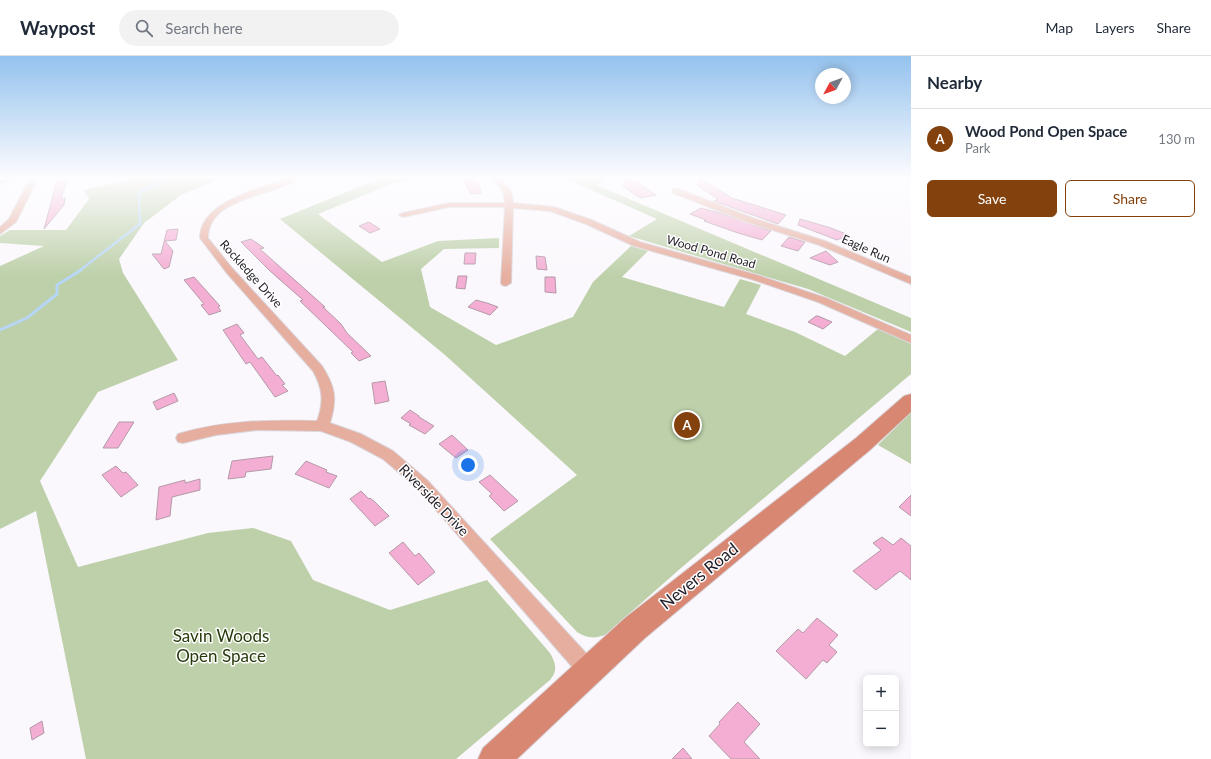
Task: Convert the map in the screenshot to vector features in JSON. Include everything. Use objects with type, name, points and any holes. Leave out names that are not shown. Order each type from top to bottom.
[{"type":"street","points":[[0,231],[13,220],[18,211]]},
{"type":"street","name":"Rockledge Drive","points":[[218,211],[206,224],[204,238],[229,270],[318,369],[328,386],[329,398],[329,404],[322,426]]},
{"type":"street","name":"Wood Pond Road","points":[[403,215],[422,211]]},
{"type":"street","points":[[506,284],[509,211]]},
{"type":"street","name":"Wood Pond Road","points":[[555,211],[566,213],[637,244],[754,277],[822,300],[911,339]]},
{"type":"street","name":"Eagle Run","points":[[727,211],[750,220],[822,243],[911,281]]},
{"type":"street","name":"Nevers Road","points":[[494,759],[588,670],[635,628],[863,444],[911,401]]},
{"type":"street","name":"Riverside Drive","points":[[183,438],[216,430],[257,425],[322,426],[356,438],[388,455],[422,484],[588,670]]},
{"type":"green space","name":"Savin Woods Open Space","points":[[80,211],[160,211],[144,223],[119,259],[123,273],[178,360],[98,392],[40,481],[78,567],[208,533],[253,528],[291,541],[313,580],[390,610],[487,580],[550,653],[555,664],[553,677],[456,759],[86,759],[36,511],[0,529],[0,266],[44,246],[0,243],[0,236],[10,230],[66,230]]},
{"type":"green space","points":[[300,211],[326,211],[318,214],[382,262],[438,241],[499,238],[499,248],[444,249],[421,269],[430,307],[496,345],[573,317],[593,282],[631,246],[648,251],[622,277],[724,307],[740,279],[761,285],[746,314],[795,332],[845,356],[878,329],[911,344],[911,374],[681,568],[605,635],[597,637],[584,636],[577,632],[490,539],[577,475],[445,355],[280,219]]},
{"type":"green space","points":[[638,211],[657,211],[911,318],[911,332],[808,289],[629,236],[657,219]]},
{"type":"green space","points":[[911,412],[911,464],[878,445]]},
{"type":"building","points":[[49,211],[59,211],[44,229]]},
{"type":"building","points":[[696,211],[712,211],[771,231],[762,240],[704,221],[706,220],[690,214]]},
{"type":"building","points":[[741,211],[773,211],[786,215],[778,224]]},
{"type":"building","points":[[800,219],[849,235],[837,240],[798,225]]},
{"type":"building","points":[[369,222],[380,229],[370,233],[359,226]]},
{"type":"building","points":[[178,229],[176,240],[165,241],[173,251],[169,267],[164,269],[152,254],[161,254],[167,230]]},
{"type":"building","points":[[789,237],[805,242],[798,251],[781,246]]},
{"type":"building","points":[[251,239],[264,248],[260,249],[325,307],[323,307],[371,356],[359,361],[351,353],[353,352],[300,301],[303,300],[270,271],[241,242]]},
{"type":"building","points":[[826,251],[838,262],[830,265],[810,258]]},
{"type":"building","points":[[465,253],[476,253],[475,264],[464,264]]},
{"type":"building","points":[[536,256],[545,257],[547,270],[537,269]]},
{"type":"building","points":[[458,276],[467,276],[465,289],[456,288]]},
{"type":"building","points":[[194,277],[220,306],[218,307],[221,311],[209,315],[201,305],[204,304],[184,280]]},
{"type":"building","points":[[545,277],[555,277],[556,293],[545,292]]},
{"type":"building","points":[[476,300],[498,307],[490,315],[468,307]]},
{"type":"building","points":[[816,316],[832,322],[823,329],[808,322]]},
{"type":"building","points":[[237,324],[244,333],[240,335],[258,359],[262,357],[285,384],[282,385],[288,391],[275,397],[250,362],[246,364],[223,330]]},
{"type":"building","points":[[385,381],[389,401],[375,404],[372,383]]},
{"type":"building","points":[[174,393],[178,401],[157,410],[153,402]]},
{"type":"building","points":[[410,410],[434,426],[425,434],[409,425],[411,424],[401,418]]},
{"type":"building","points":[[119,422],[134,422],[118,448],[103,448]]},
{"type":"building","points":[[452,435],[468,450],[456,458],[439,444]]},
{"type":"building","points":[[273,456],[271,469],[246,472],[245,477],[228,479],[232,461]]},
{"type":"building","points":[[306,461],[337,476],[329,488],[295,474]]},
{"type":"building","points":[[116,466],[123,473],[126,472],[138,485],[121,497],[102,475]]},
{"type":"building","points":[[490,475],[518,501],[504,511],[489,496],[492,494],[479,482]]},
{"type":"building","points":[[200,479],[200,490],[172,497],[170,516],[156,520],[159,487],[185,480],[185,483]]},
{"type":"building","points":[[361,491],[389,516],[375,526],[350,499]]},
{"type":"building","points":[[911,495],[911,516],[899,507]]},
{"type":"building","points":[[882,537],[893,545],[901,538],[911,546],[911,580],[900,571],[876,590],[853,571],[881,550],[873,543]]},
{"type":"building","points":[[403,542],[415,556],[419,553],[435,572],[418,585],[389,553]]},
{"type":"building","points":[[817,618],[838,635],[829,645],[837,652],[827,663],[823,660],[806,679],[776,651],[798,629],[803,633]]},
{"type":"building","points":[[738,702],[760,724],[744,742],[760,759],[731,759],[709,736],[720,724],[719,722]]},
{"type":"building","points":[[42,721],[44,733],[32,740],[30,728]]},
{"type":"building","points":[[683,748],[692,759],[672,759]]},
{"type":"waterway","points":[[79,271],[140,224],[140,211]]},
{"type":"waterway","points":[[0,330],[27,318],[57,294],[57,285],[81,270]]},
{"type":"place","name":"Wood Pond Open Space","points":[[687,425]]}]
